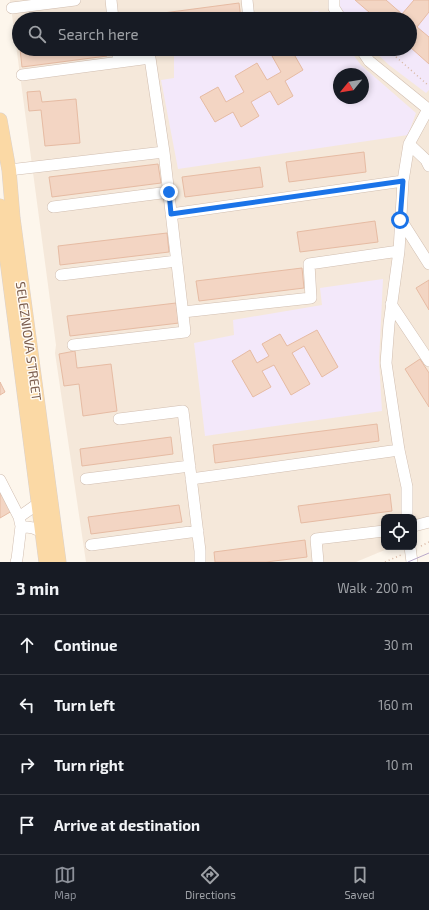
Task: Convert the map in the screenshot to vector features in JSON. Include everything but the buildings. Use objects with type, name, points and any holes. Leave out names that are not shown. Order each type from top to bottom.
[{"type":"main road","name":"SELEZNIOVA STREET","points":[[1,127],[8,170],[14,226],[59,562]]},
{"type":"main road","name":"SELEZNIOVA STREET","points":[[0,206],[46,562]]},
{"type":"lane","points":[[12,8],[75,0]]},
{"type":"lane","points":[[111,0],[112,12]]},
{"type":"lane","points":[[247,0],[248,12]]},
{"type":"lane","points":[[334,0],[334,8],[337,12]]},
{"type":"lane","points":[[118,56],[119,62]]},
{"type":"lane","points":[[22,75],[119,62],[140,56]]},
{"type":"lane","points":[[73,345],[185,332],[164,152],[150,56]]},
{"type":"lane","points":[[365,56],[369,62],[429,109],[409,144],[403,181],[399,252],[391,304],[386,363],[399,450],[407,487],[407,514]]},
{"type":"lane","points":[[409,144],[426,160],[429,166]]},
{"type":"lane","points":[[8,170],[164,152]]},
{"type":"lane","points":[[171,214],[403,181]]},
{"type":"lane","points":[[53,207],[169,192]]},
{"type":"lane","points":[[400,220],[429,264]]},
{"type":"lane","points":[[182,312],[311,298],[309,264],[399,252]]},
{"type":"lane","points":[[61,275],[176,261]]},
{"type":"lane","points":[[391,304],[429,361]]},
{"type":"lane","points":[[119,419],[183,411],[198,531],[200,562]]},
{"type":"lane","points":[[191,479],[399,450]]},
{"type":"lane","points":[[86,479],[190,466]]},
{"type":"lane","points":[[0,480],[20,521],[16,562]]},
{"type":"lane","points":[[20,521],[39,503]]},
{"type":"lane","points":[[20,521],[42,532]]},
{"type":"lane","points":[[417,525],[429,522]]},
{"type":"lane","points":[[91,545],[198,531]]},
{"type":"lane","points":[[318,562],[316,539],[381,531]]},
{"type":"lane","points":[[410,550],[412,562]]},
{"type":"path","points":[[395,56],[429,86]]},
{"type":"shaded area","points":[[10,0],[429,0],[429,517],[417,528],[417,514],[381,514],[381,550],[385,550],[356,562],[86,562],[55,353],[56,345],[17,56],[417,56],[417,12],[12,12],[12,15]]},
{"type":"shaded area","points":[[337,0],[429,0],[429,90],[426,93],[379,56],[417,56],[417,12],[340,12],[338,9]]},
{"type":"shaded area","points":[[174,56],[354,56],[364,68],[333,68],[333,104],[369,104],[369,72],[416,113],[408,135],[178,169],[161,80],[174,78]]},
{"type":"shaded area","points":[[383,279],[379,361],[382,411],[205,436],[194,343],[234,335],[233,320],[322,305],[320,288]]},
{"type":"tram line","points":[[408,562],[429,553]]},
{"type":"route","points":[[169,192],[171,214],[403,181],[400,220]]}]
